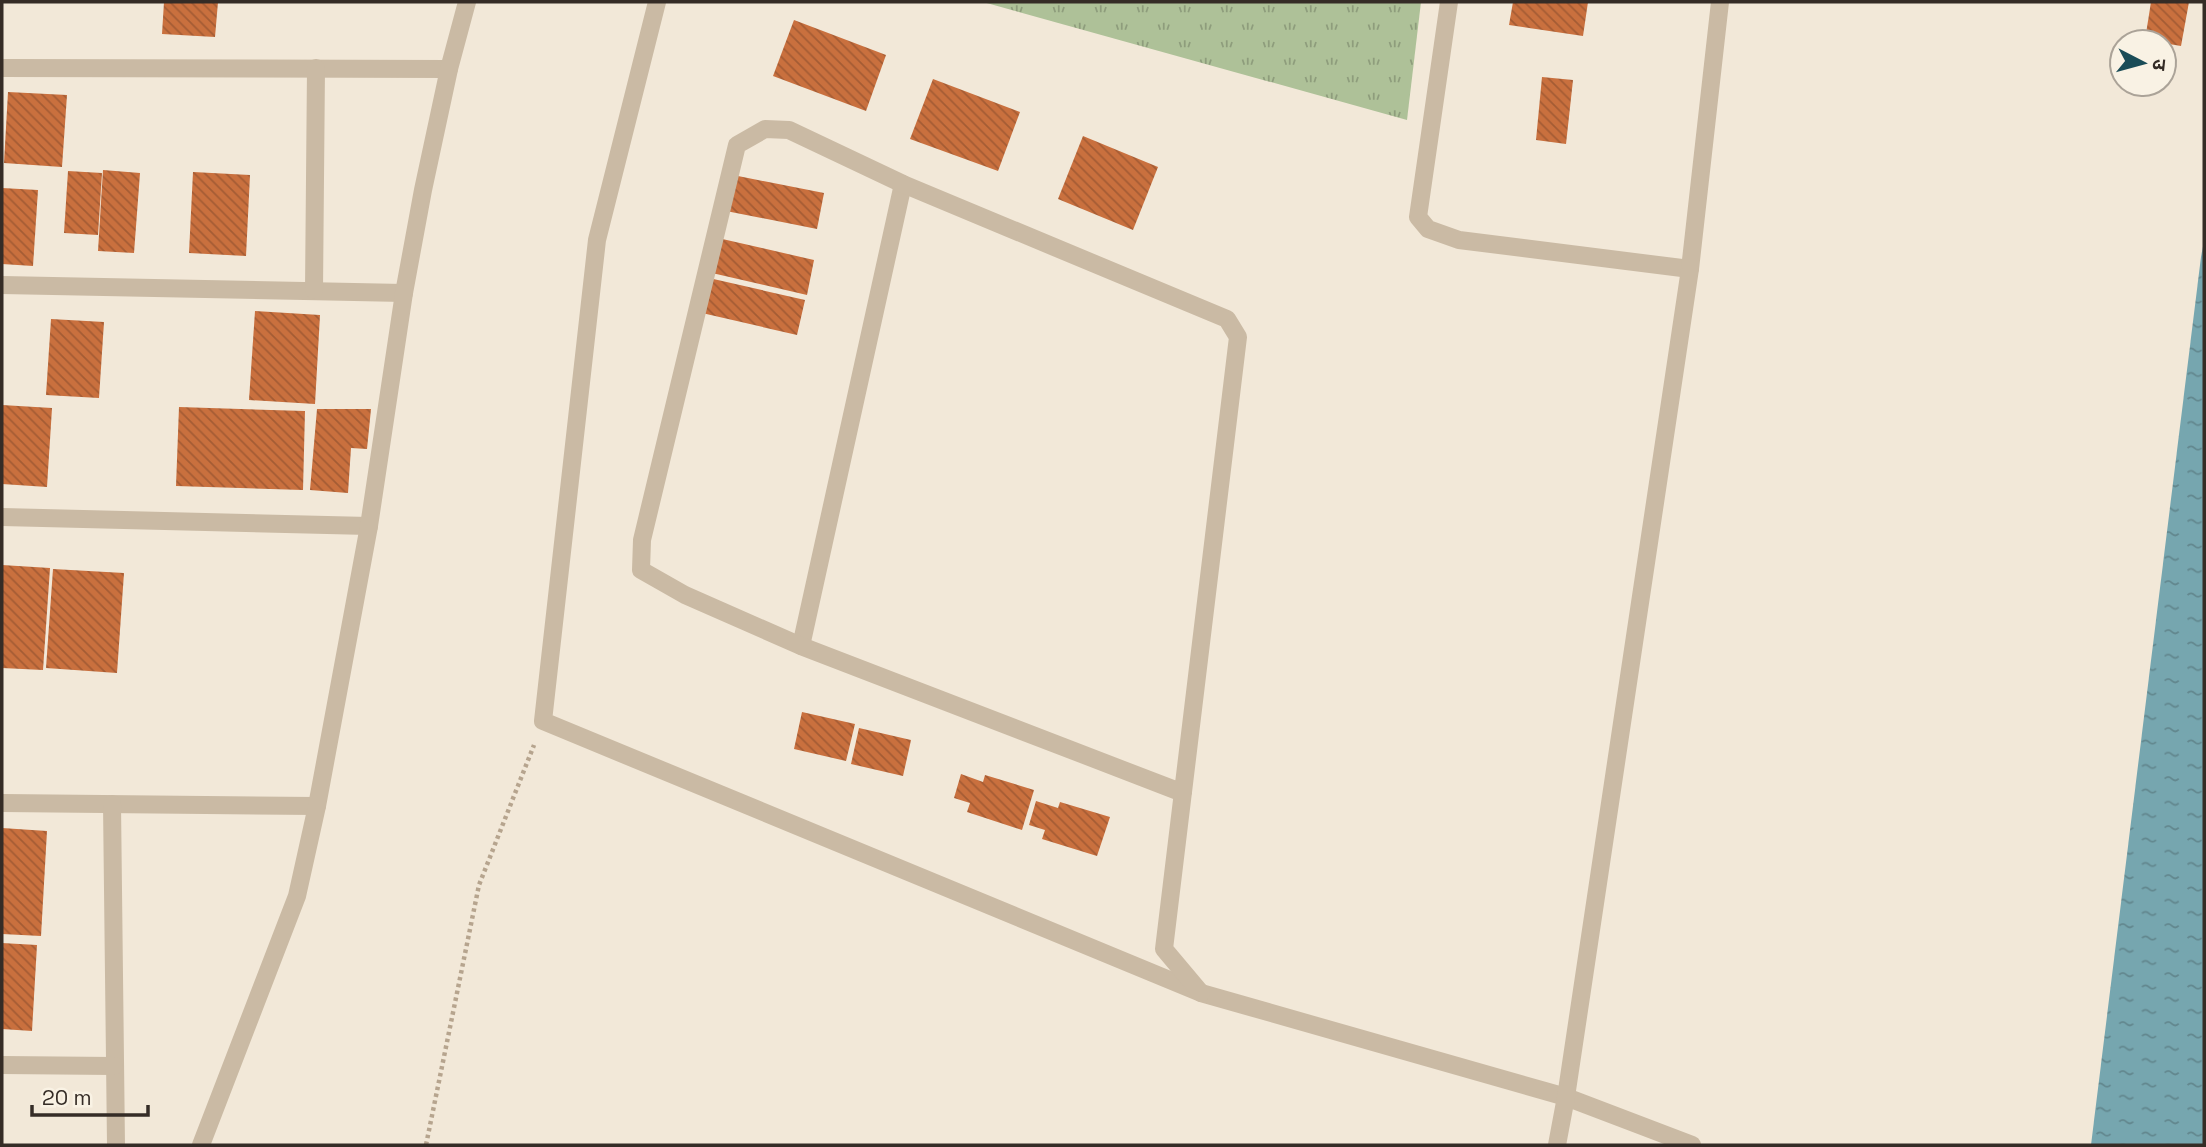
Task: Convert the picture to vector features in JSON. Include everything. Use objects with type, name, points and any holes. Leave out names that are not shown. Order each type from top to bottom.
[{"type":"street","points":[[201,1145],[297,896],[317,806],[369,526],[404,293],[423,190],[449,69],[467,2]]},
{"type":"street","points":[[657,2],[597,240],[543,721],[1200,993],[1566,1097],[1692,1145]]},
{"type":"street","points":[[1448,2],[1418,217],[1428,229],[1459,240],[1690,269]]},
{"type":"street","points":[[1556,1145],[1566,1097],[1690,269],[1720,2]]},
{"type":"street","points":[[2,68],[449,69]]},
{"type":"street","points":[[314,290],[316,68]]},
{"type":"street","points":[[1182,793],[801,646],[685,595],[641,570],[642,540],[737,145],[765,129],[789,130],[903,184],[1227,319],[1238,337],[1164,949],[1200,993]]},
{"type":"street","points":[[801,646],[903,184]]},
{"type":"street","points":[[2,285],[404,293]]},
{"type":"street","points":[[2,517],[369,526]]},
{"type":"street","points":[[2,803],[317,806]]},
{"type":"street","points":[[112,804],[116,1145]]},
{"type":"street","points":[[2,1065],[114,1066]]},
{"type":"path","points":[[426,1145],[479,885],[543,721]]},
{"type":"green space","points":[[983,2],[1421,2],[1407,120]]},
{"type":"water","points":[[2204,241],[2204,1145],[2091,1145],[2201,257]]},
{"type":"building","points":[[164,2],[218,2],[215,37],[162,34]]},
{"type":"building","points":[[1513,2],[1588,2],[1583,36],[1509,25]]},
{"type":"building","points":[[2151,2],[2189,2],[2181,46],[2178,46],[2178,28],[2147,28]]},
{"type":"building","points":[[794,20],[886,55],[866,111],[773,76]]},
{"type":"building","points":[[1542,77],[1573,80],[1566,144],[1536,140]]},
{"type":"building","points":[[933,79],[1020,112],[998,171],[910,139]]},
{"type":"building","points":[[8,92],[67,95],[62,167],[4,163]]},
{"type":"building","points":[[1083,136],[1158,167],[1133,230],[1058,199]]},
{"type":"building","points":[[103,170],[140,173],[134,253],[98,251]]},
{"type":"building","points":[[68,171],[102,173],[98,235],[64,233]]},
{"type":"building","points":[[193,172],[250,175],[246,256],[189,253]]},
{"type":"building","points":[[733,175],[824,193],[817,229],[726,211]]},
{"type":"building","points":[[2,188],[38,190],[33,266],[2,264]]},
{"type":"building","points":[[718,238],[814,260],[807,295],[712,273]]},
{"type":"building","points":[[709,278],[805,300],[797,335],[702,313]]},
{"type":"building","points":[[255,311],[320,315],[315,404],[249,400]]},
{"type":"building","points":[[51,319],[104,322],[99,398],[46,395]]},
{"type":"building","points":[[2,405],[52,408],[47,487],[2,484]]},
{"type":"building","points":[[179,407],[305,411],[303,490],[176,486]]},
{"type":"building","points":[[317,409],[371,409],[367,449],[351,448],[348,493],[310,490]]},
{"type":"building","points":[[2,565],[50,568],[43,670],[2,668]]},
{"type":"building","points":[[53,569],[124,573],[117,673],[46,668]]},
{"type":"building","points":[[802,712],[855,724],[846,761],[794,749]]},
{"type":"building","points":[[859,728],[911,740],[903,776],[851,764]]},
{"type":"building","points":[[961,774],[983,782],[985,775],[1034,790],[1022,830],[967,812],[970,803],[954,798]]},
{"type":"building","points":[[1036,801],[1058,808],[1060,802],[1110,817],[1097,856],[1042,839],[1045,830],[1029,825]]},
{"type":"building","points":[[2,828],[47,831],[41,936],[2,934]]},
{"type":"building","points":[[2,943],[37,945],[32,1031],[2,1029]]}]
